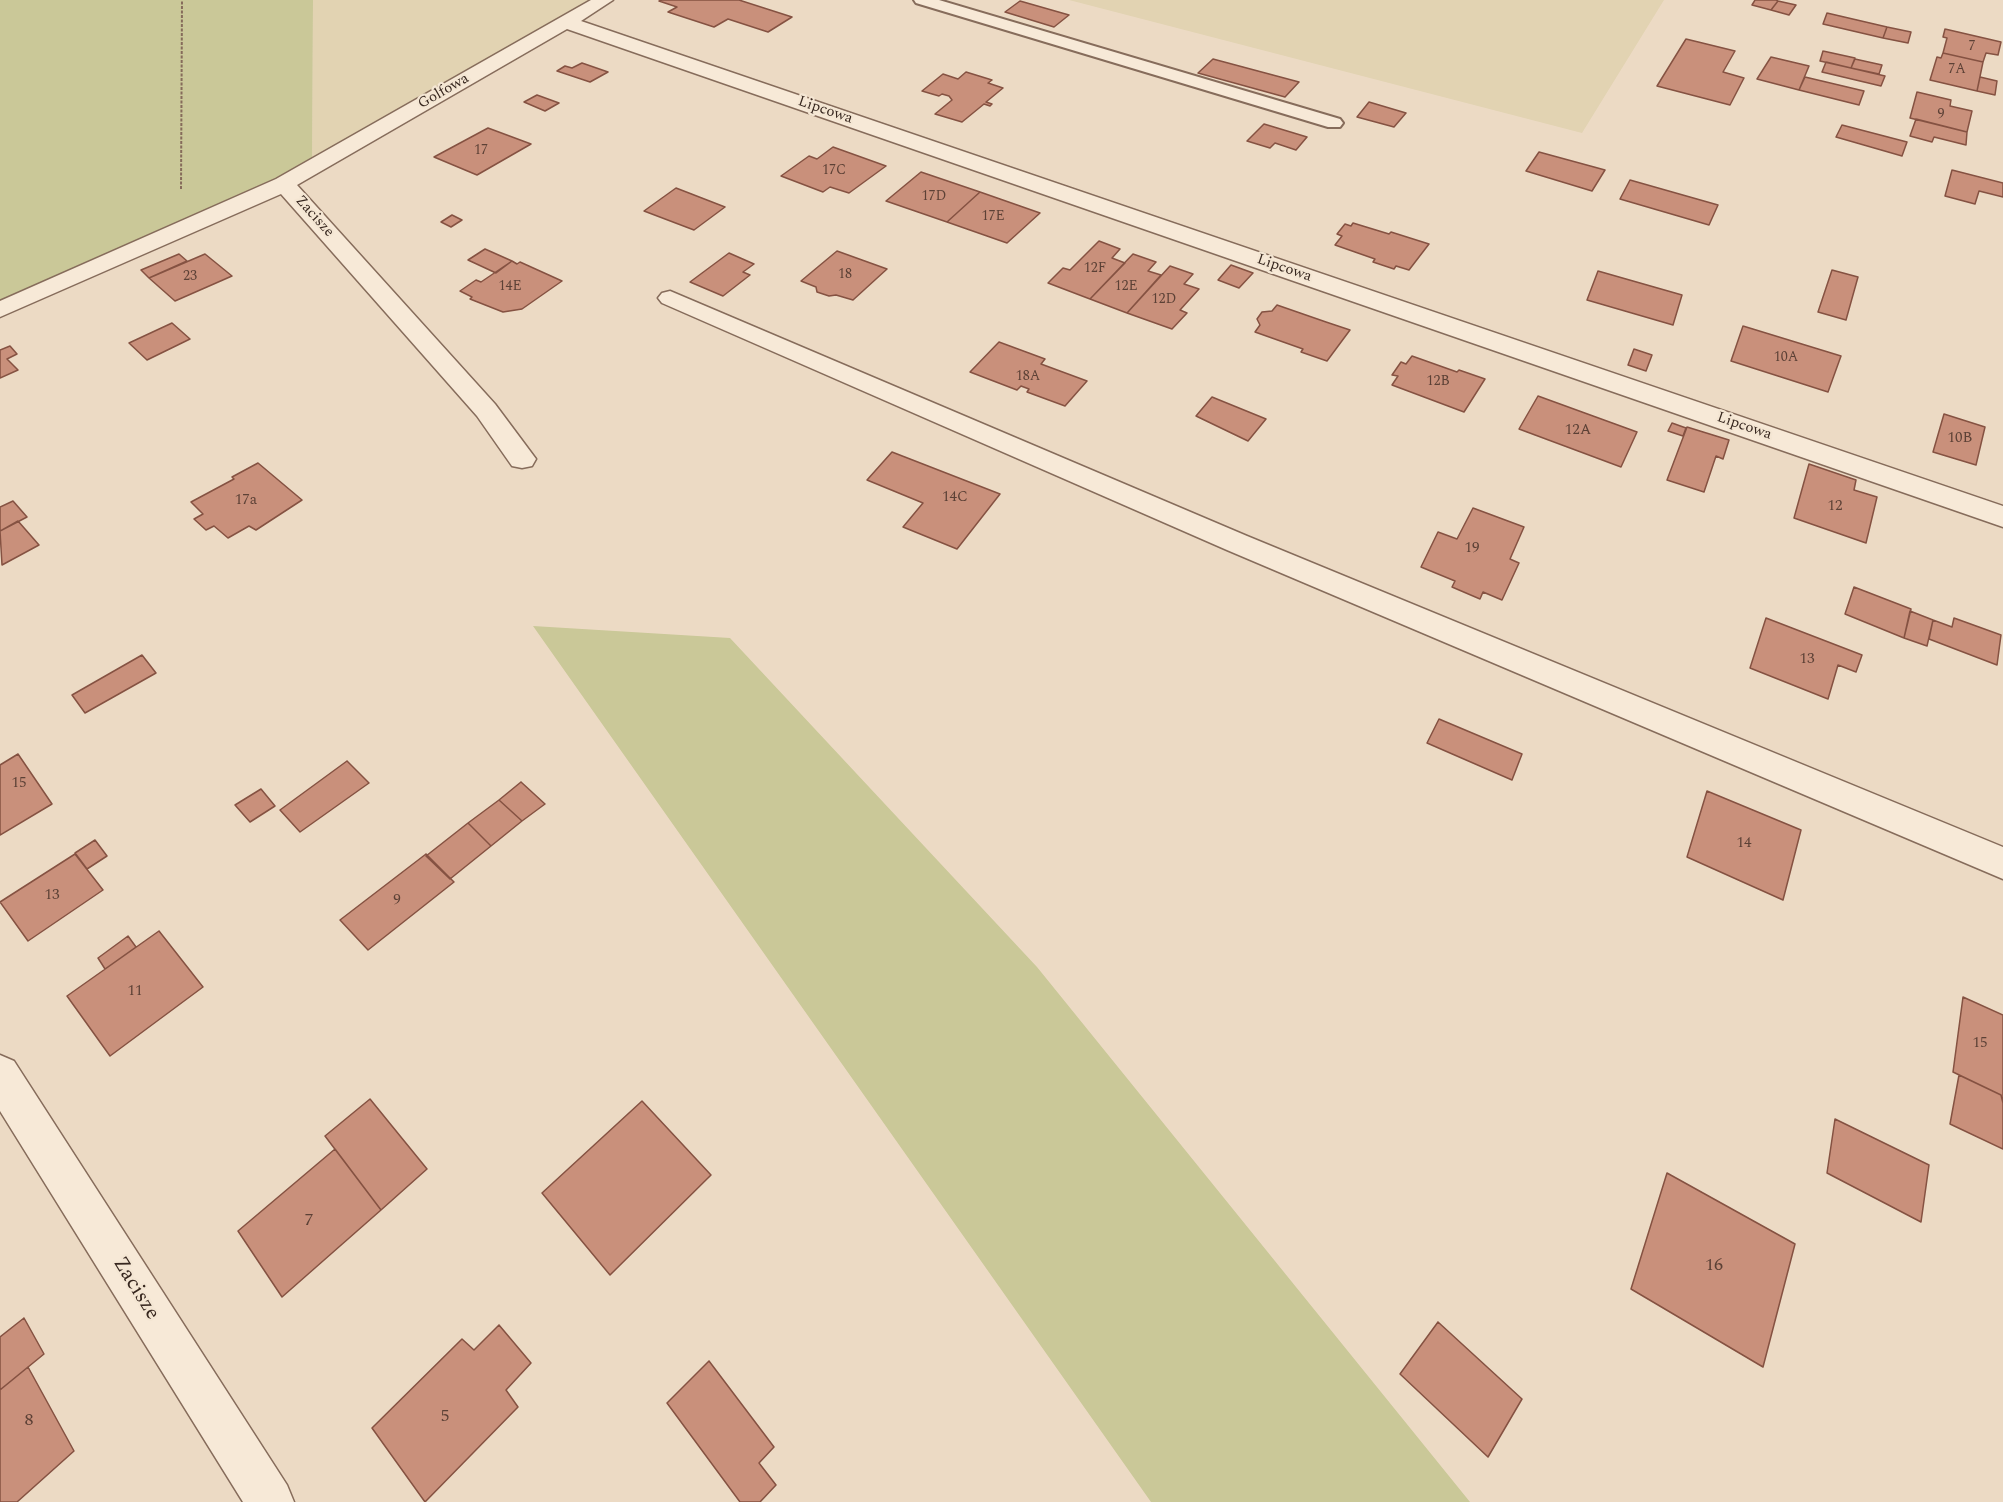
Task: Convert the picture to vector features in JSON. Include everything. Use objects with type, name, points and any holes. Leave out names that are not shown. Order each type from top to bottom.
[{"type":"street","name":"Golfowa","points":[[284,184],[604,0]]},
{"type":"street","name":"Lipcowa","points":[[566,22],[2003,517]]},
{"type":"street","name":"Zacisze","points":[[0,310],[284,184],[486,411],[522,459]]},
{"type":"street","points":[[670,298],[1237,543],[2003,863]]},
{"type":"street","name":"Zacisze","points":[[0,1075],[270,1502]]},
{"type":"lane","points":[[922,0],[1334,123]]},
{"type":"path","points":[[181,229],[182,0]]},
{"type":"shaded area","points":[[0,0],[313,0],[312,163],[0,301]]},
{"type":"shaded area","points":[[313,0],[595,0],[312,163]]},
{"type":"shaded area","points":[[1069,0],[1664,0],[1582,133]]},
{"type":"shaded area","points":[[533,626],[730,638],[1037,967],[1470,1502],[1151,1502]]},
{"type":"building","points":[[739,0],[792,17],[768,32],[728,19],[714,27],[668,12],[677,7],[659,1]]},
{"type":"building","points":[[1755,0],[1778,1],[1771,10],[1752,5]]},
{"type":"building","points":[[1020,1],[1069,15],[1054,27],[1005,12]]},
{"type":"building","points":[[1778,1],[1796,5],[1789,15],[1771,10]]},
{"type":"building","points":[[1827,13],[1887,27],[1883,38],[1823,24]]},
{"type":"building","points":[[1887,27],[1911,32],[1908,43],[1883,38]]},
{"type":"building","points":[[1945,29],[2001,42],[1998,55],[1986,53],[1983,62],[1943,53],[1947,38],[1943,37]]},
{"type":"building","points":[[1686,39],[1735,51],[1723,72],[1744,78],[1730,105],[1657,86]]},
{"type":"building","points":[[1823,51],[1855,58],[1851,68],[1820,61]]},
{"type":"building","points":[[1943,53],[1983,62],[1977,91],[1930,80],[1937,57],[1941,58]]},
{"type":"building","points":[[1771,57],[1809,66],[1799,90],[1757,79]]},
{"type":"building","points":[[1213,59],[1299,82],[1285,97],[1198,73]]},
{"type":"building","points":[[1855,59],[1882,65],[1879,74],[1851,68]]},
{"type":"building","points":[[1826,62],[1885,76],[1881,86],[1822,72]]},
{"type":"building","points":[[582,63],[608,72],[590,82],[557,71],[565,66],[572,68]]},
{"type":"building","points":[[966,72],[992,80],[988,83],[1003,88],[986,102],[992,104],[990,106],[984,104],[962,122],[935,114],[952,100],[949,96],[942,94],[939,96],[922,91],[943,74],[958,79]]},
{"type":"building","points":[[1805,77],[1864,91],[1859,105],[1799,90]]},
{"type":"building","points":[[1980,77],[1997,81],[1995,95],[1977,91]]},
{"type":"building","points":[[1917,92],[1951,100],[1950,106],[1972,111],[1967,132],[1910,118]]},
{"type":"building","points":[[537,95],[559,103],[545,111],[524,102]]},
{"type":"building","points":[[1369,102],[1406,113],[1394,127],[1357,117]]},
{"type":"building","points":[[1916,119],[1967,132],[1966,145],[1934,137],[1932,142],[1910,136]]},
{"type":"building","points":[[1264,124],[1307,137],[1296,150],[1275,143],[1270,148],[1247,141]]},
{"type":"building","points":[[1842,125],[1907,142],[1902,156],[1836,137]]},
{"type":"building","points":[[488,128],[531,144],[477,175],[434,157]]},
{"type":"building","points":[[833,147],[886,166],[849,193],[830,187],[823,192],[781,176],[809,156],[817,159]]},
{"type":"building","points":[[1539,152],[1605,170],[1592,191],[1526,171]]},
{"type":"building","points":[[1952,170],[2003,183],[2003,197],[1979,191],[1975,204],[1945,196]]},
{"type":"building","points":[[921,172],[980,192],[947,222],[886,201]]},
{"type":"building","points":[[1630,180],[1718,205],[1709,225],[1620,199]]},
{"type":"building","points":[[676,188],[725,207],[694,230],[644,211]]},
{"type":"building","points":[[980,192],[1040,213],[1007,243],[947,222]]},
{"type":"building","points":[[452,215],[462,220],[451,227],[441,222]]},
{"type":"building","points":[[1353,223],[1429,244],[1409,270],[1396,266],[1394,269],[1373,262],[1375,259],[1335,245],[1342,236],[1337,234],[1345,224],[1351,226]]},
{"type":"building","points":[[1099,241],[1120,249],[1112,258],[1125,263],[1090,299],[1048,283],[1063,268],[1070,270]]},
{"type":"building","points":[[485,249],[512,261],[496,273],[468,260]]},
{"type":"building","points":[[837,251],[887,269],[853,300],[817,292],[816,287],[801,281]]},
{"type":"building","points":[[729,253],[754,264],[743,272],[750,275],[723,296],[690,282]]},
{"type":"building","points":[[179,254],[187,261],[149,278],[141,270]]},
{"type":"building","points":[[205,254],[232,276],[175,301],[149,278]]},
{"type":"building","points":[[1133,254],[1156,262],[1148,271],[1161,275],[1127,313],[1090,299]]},
{"type":"building","points":[[512,261],[517,264],[520,262],[562,281],[522,309],[503,312],[470,299],[472,297],[460,291],[476,280],[481,282]]},
{"type":"building","points":[[1231,265],[1253,273],[1239,288],[1218,280]]},
{"type":"building","points":[[1170,266],[1193,274],[1184,284],[1199,289],[1180,310],[1187,313],[1172,329],[1127,313]]},
{"type":"building","points":[[1832,270],[1858,277],[1846,320],[1818,312]]},
{"type":"building","points":[[1598,271],[1682,295],[1673,325],[1587,300]]},
{"type":"building","points":[[1277,305],[1350,330],[1327,361],[1301,352],[1303,349],[1255,332],[1260,325],[1257,319],[1262,312],[1272,311]]},
{"type":"building","points":[[172,323],[190,339],[147,360],[129,343]]},
{"type":"building","points":[[1743,326],[1841,356],[1828,392],[1731,361]]},
{"type":"building","points":[[999,342],[1045,359],[1041,364],[1087,381],[1065,406],[1027,392],[1029,389],[1021,386],[1017,390],[970,372]]},
{"type":"building","points":[[10,346],[17,354],[7,359],[18,370],[0,378],[0,350]]},
{"type":"building","points":[[1634,349],[1652,355],[1646,371],[1628,365]]},
{"type":"building","points":[[1412,356],[1485,379],[1464,412],[1392,385],[1398,376],[1392,375],[1401,362],[1406,364]]},
{"type":"building","points":[[1538,396],[1637,432],[1621,467],[1519,429]]},
{"type":"building","points":[[1212,397],[1266,419],[1248,441],[1196,416]]},
{"type":"building","points":[[1944,414],[1985,427],[1976,465],[1933,452]]},
{"type":"building","points":[[1672,423],[1686,428],[1683,436],[1668,431]]},
{"type":"building","points":[[1687,427],[1729,440],[1723,459],[1716,456],[1704,492],[1667,480]]},
{"type":"building","points":[[892,452],[1000,494],[957,549],[903,527],[923,503],[867,480]]},
{"type":"building","points":[[258,463],[302,500],[256,530],[249,526],[228,538],[214,526],[206,530],[194,519],[203,514],[191,502]]},
{"type":"building","points":[[1809,464],[1856,480],[1854,490],[1877,497],[1866,543],[1794,518]]},
{"type":"building","points":[[13,501],[27,517],[0,531],[0,507]]},
{"type":"building","points":[[1473,508],[1524,527],[1510,559],[1519,563],[1502,600],[1483,592],[1480,599],[1452,587],[1455,581],[1421,567],[1438,532],[1457,539]]},
{"type":"building","points":[[18,521],[39,545],[2,565],[0,531]]},
{"type":"building","points":[[1854,587],[1911,609],[1904,638],[1845,614]]},
{"type":"building","points":[[1910,611],[1933,620],[1927,646],[1904,638]]},
{"type":"building","points":[[1766,618],[1862,655],[1856,672],[1838,665],[1828,699],[1750,668]]},
{"type":"building","points":[[1954,618],[2001,635],[1997,665],[1929,639],[1933,620],[1952,627]]},
{"type":"building","points":[[142,655],[156,673],[85,713],[72,695]]},
{"type":"building","points":[[1439,719],[1522,754],[1512,780],[1427,743]]},
{"type":"building","points":[[18,754],[52,804],[0,835],[0,765]]},
{"type":"building","points":[[347,761],[369,783],[300,832],[280,810]]},
{"type":"building","points":[[521,782],[545,804],[522,821],[499,800]]},
{"type":"building","points":[[261,789],[275,806],[250,822],[235,805]]},
{"type":"building","points":[[1707,791],[1801,830],[1783,900],[1687,857]]},
{"type":"building","points":[[499,800],[522,821],[491,846],[468,823]]},
{"type":"building","points":[[468,823],[491,846],[450,879],[426,856]]},
{"type":"building","points":[[95,840],[107,856],[87,869],[75,853]]},
{"type":"building","points":[[75,854],[103,890],[28,941],[0,902]]},
{"type":"building","points":[[426,854],[454,882],[368,950],[340,920]]},
{"type":"building","points":[[159,931],[203,987],[110,1056],[67,996]]},
{"type":"building","points":[[128,936],[136,947],[105,969],[98,958]]},
{"type":"building","points":[[1963,997],[2003,1015],[2003,1103],[2001,1095],[1953,1072]]},
{"type":"building","points":[[1959,1075],[2001,1095],[2003,1149],[1950,1124]]},
{"type":"building","points":[[370,1099],[427,1169],[381,1210],[325,1136]]},
{"type":"building","points":[[642,1101],[711,1175],[610,1275],[542,1193]]},
{"type":"building","points":[[1835,1119],[1929,1165],[1921,1222],[1827,1173]]},
{"type":"building","points":[[335,1149],[381,1210],[282,1297],[238,1231]]},
{"type":"building","points":[[1667,1173],[1795,1244],[1763,1367],[1631,1289]]},
{"type":"building","points":[[24,1318],[44,1354],[0,1390],[0,1337]]},
{"type":"building","points":[[1438,1322],[1522,1399],[1488,1457],[1400,1374]]},
{"type":"building","points":[[499,1325],[531,1363],[506,1390],[518,1407],[425,1502],[372,1428],[462,1339],[474,1350]]},
{"type":"building","points":[[709,1361],[774,1447],[759,1463],[776,1485],[760,1502],[740,1502],[667,1403]]},
{"type":"building","points":[[28,1367],[74,1451],[17,1502],[0,1502],[0,1390]]}]
